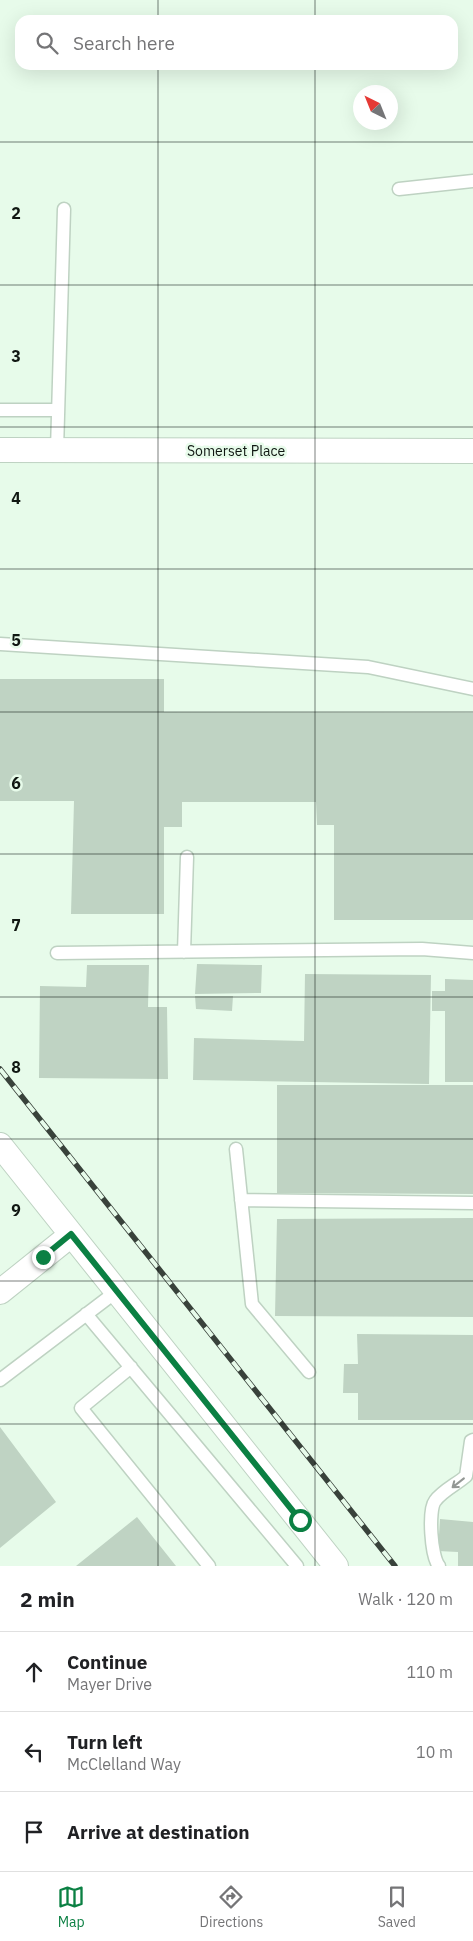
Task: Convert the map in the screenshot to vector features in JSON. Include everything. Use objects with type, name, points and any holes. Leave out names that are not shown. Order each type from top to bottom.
[{"type":"street","name":"Somerset Place","points":[[0,450],[473,451]]},
{"type":"street","points":[[0,1145],[336,1566]]},
{"type":"street","points":[[0,1292],[71,1234]]},
{"type":"lane","points":[[399,189],[473,181]]},
{"type":"lane","points":[[56,450],[64,209]]},
{"type":"lane","points":[[0,410],[58,410]]},
{"type":"lane","points":[[0,644],[368,667],[473,689]]},
{"type":"lane","points":[[184,952],[186,857]]},
{"type":"lane","points":[[57,953],[422,950],[473,953]]},
{"type":"lane","points":[[236,1149],[252,1304],[309,1372]]},
{"type":"lane","points":[[241,1200],[473,1203]]},
{"type":"lane","points":[[0,1380],[117,1291]]},
{"type":"lane","points":[[86,1314],[297,1566]]},
{"type":"lane","points":[[130,1367],[82,1408],[209,1566]]},
{"type":"lane","points":[[438,1566],[431,1548],[432,1505],[436,1499],[466,1476],[469,1448],[473,1440]]},
{"type":"building","points":[[0,679],[164,679],[164,712],[473,713],[473,920],[334,920],[334,825],[317,825],[316,802],[182,802],[182,827],[164,827],[164,914],[71,914],[74,801],[0,801]]},
{"type":"building","points":[[197,964],[262,965],[261,993],[195,994]]},
{"type":"building","points":[[87,965],[149,965],[148,1007],[167,1007],[168,1079],[39,1078],[40,986],[86,987]]},
{"type":"building","points":[[305,974],[431,975],[429,1084],[193,1080],[194,1038],[304,1041]]},
{"type":"building","points":[[445,979],[473,980],[473,1082],[445,1082],[445,1011],[432,1011],[432,991],[445,991]]},
{"type":"building","points":[[195,996],[233,996],[232,1011],[196,1009]]},
{"type":"building","points":[[277,1085],[473,1085],[473,1194],[277,1193]]},
{"type":"building","points":[[473,1218],[473,1317],[275,1316],[277,1219]]},
{"type":"building","points":[[357,1334],[473,1335],[473,1420],[358,1420],[358,1393],[343,1393],[344,1364],[358,1364]]},
{"type":"building","points":[[0,1427],[56,1502],[0,1548]]},
{"type":"building","points":[[137,1517],[176,1566],[76,1566]]},
{"type":"building","points":[[440,1519],[473,1522],[473,1566],[458,1566],[458,1552],[438,1551]]},
{"type":"railway","points":[[0,1069],[395,1566]]},
{"type":"route","points":[[43,1257],[71,1234],[300,1520]]}]
